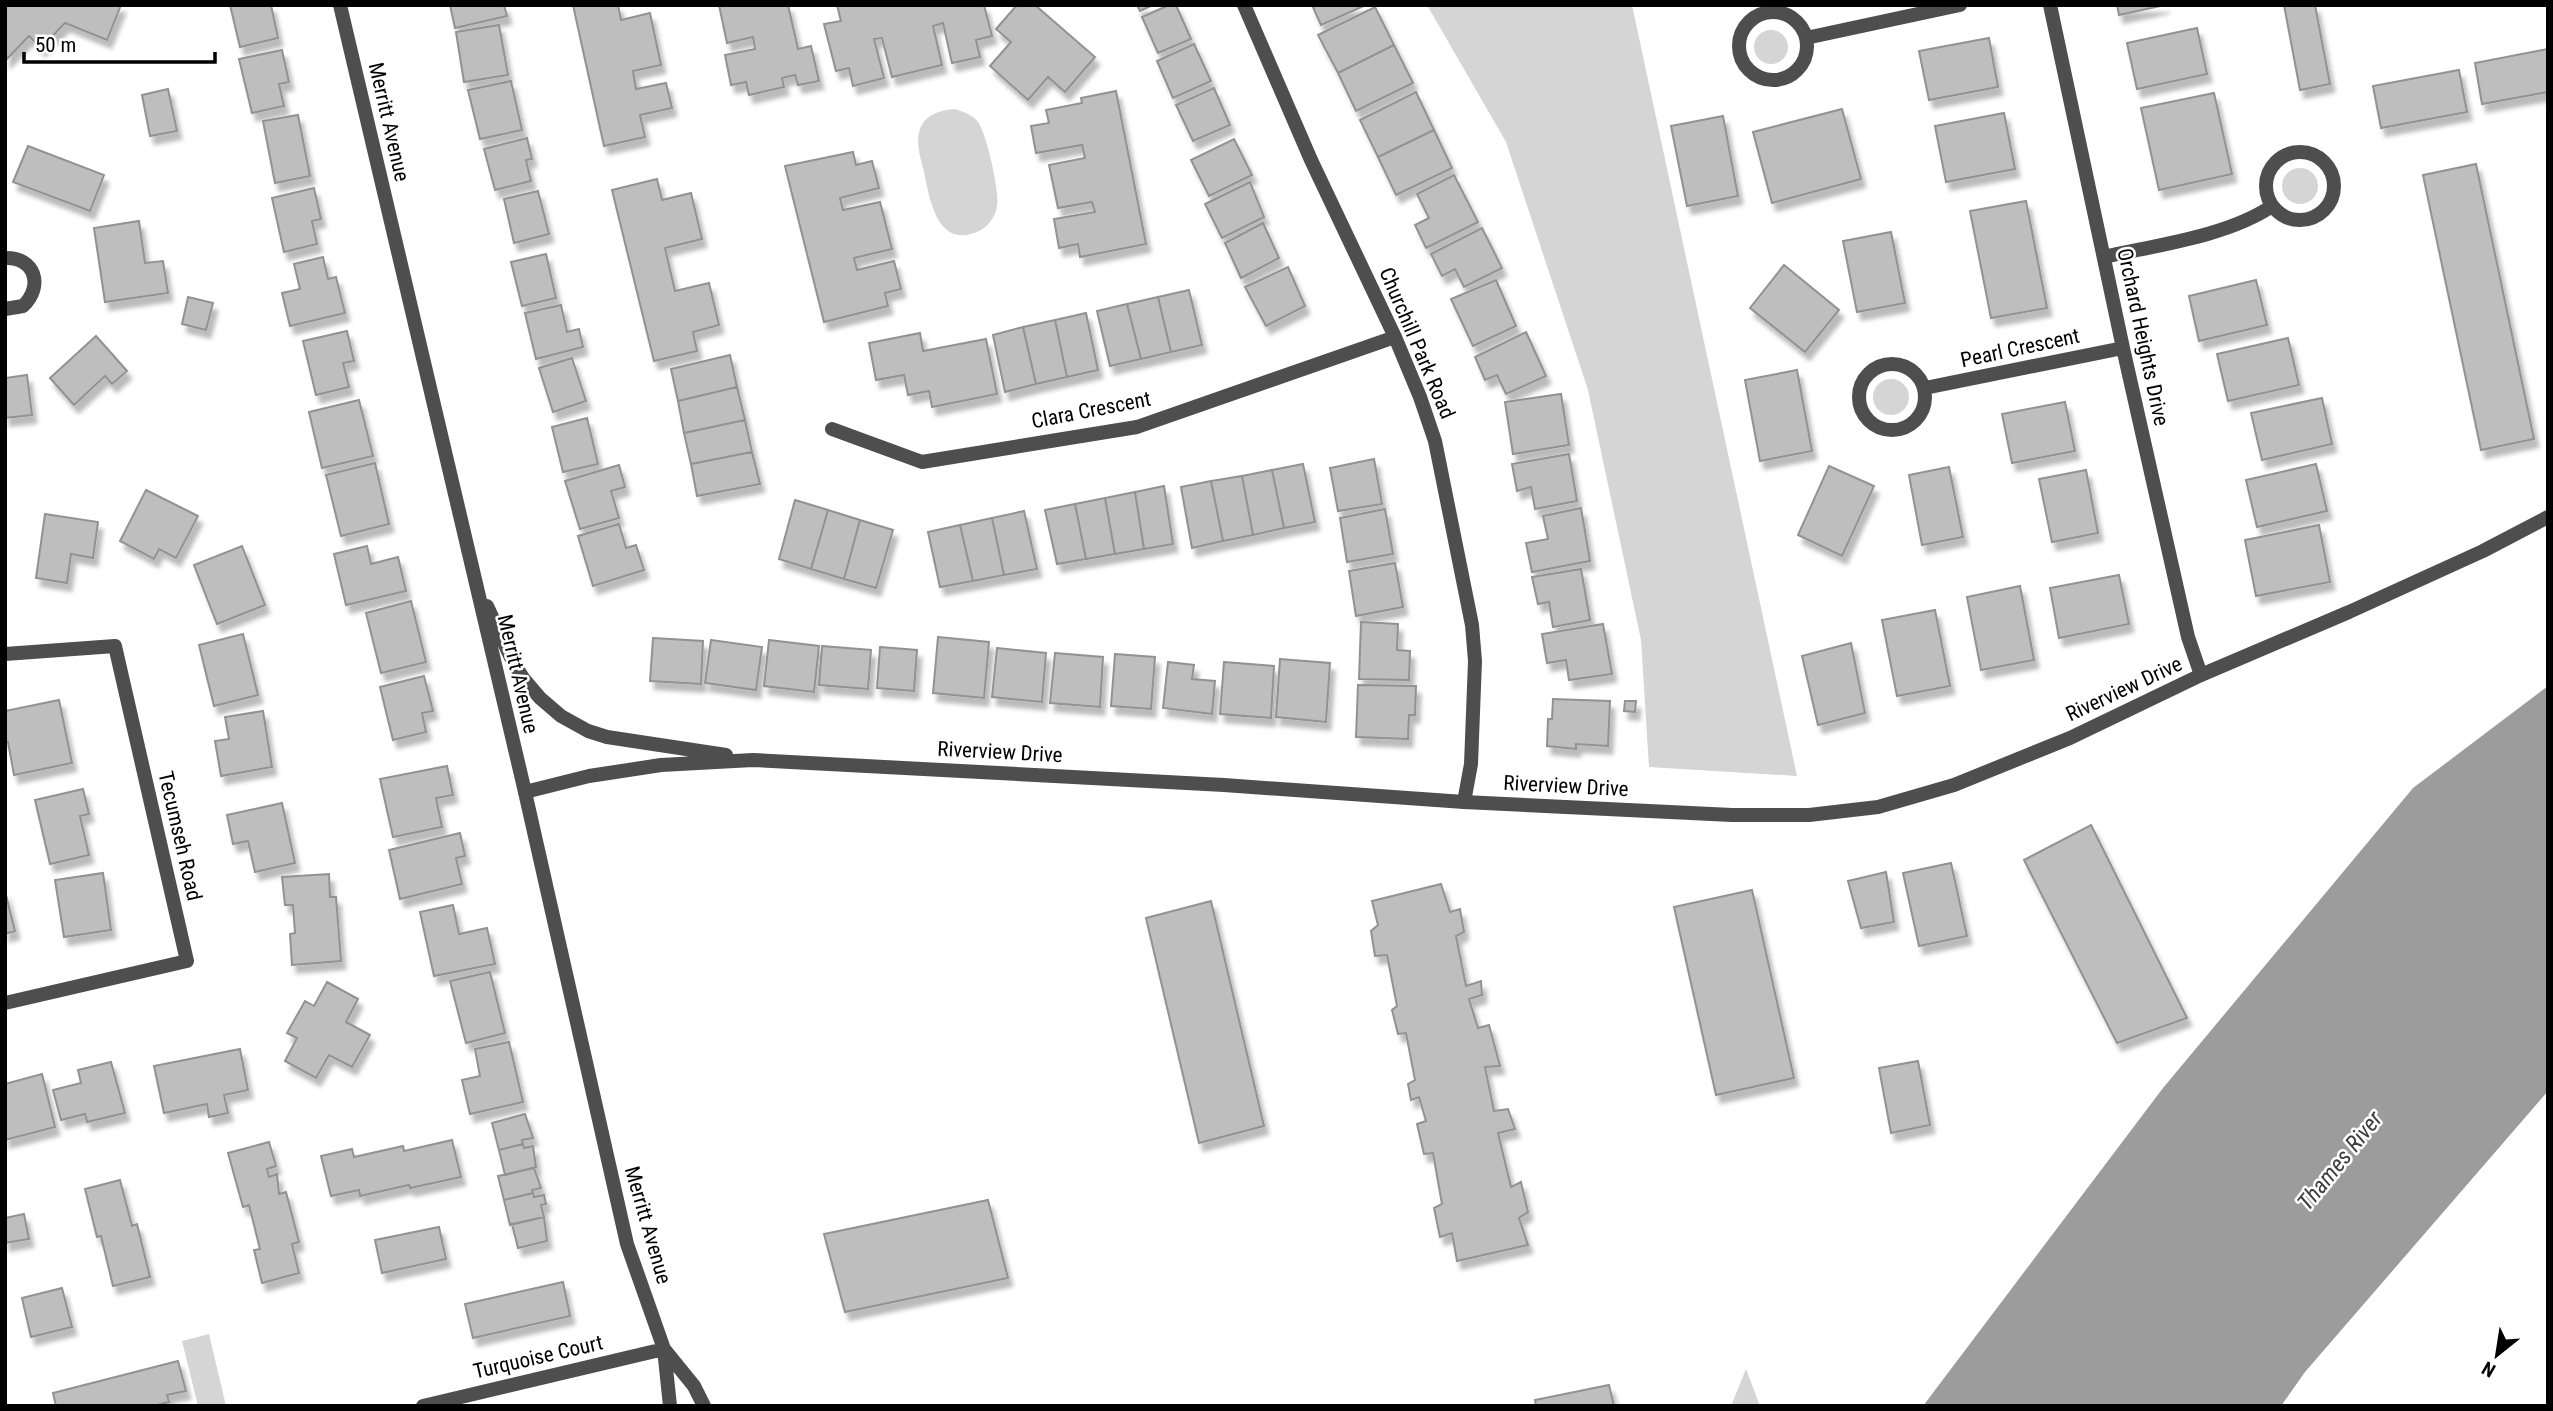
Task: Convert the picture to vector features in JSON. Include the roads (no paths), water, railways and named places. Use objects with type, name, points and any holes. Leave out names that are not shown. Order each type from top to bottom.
[{"type":"street","name":"Merritt Avenue","points":[[340,5],[627,1244],[664,1349],[670,1406]]},
{"type":"street","name":"Churchill Park Road","points":[[1244,5],[1311,160],[1395,337],[1435,441],[1472,625],[1475,661],[1472,755],[1464,802]]},
{"type":"street","points":[[1806,38],[1960,5]]},
{"type":"street","name":"Orchard Heights Drive","points":[[2050,5],[2188,637],[2201,675]]},
{"type":"street","points":[[1763,12],[1782,12],[1790,16],[1803,29],[1806,38],[1805,57],[1801,66],[1795,72],[1777,80],[1759,78],[1751,73],[1744,66],[1738,48],[1738,39],[1747,22],[1763,12]]},
{"type":"street","points":[[2308,153],[2328,166],[2334,187],[2332,197],[2320,214],[2310,219],[2289,218],[2272,206],[2266,183],[2276,162],[2286,156],[2308,153]]},
{"type":"street","points":[[2104,257],[2220,230],[2254,218],[2272,206]]},
{"type":"street","points":[[5,258],[23,262],[34,275],[35,283],[34,292],[23,306],[5,309]]},
{"type":"street","name":"Clara Crescent","points":[[832,429],[922,462],[1137,426],[1395,337]]},
{"type":"street","name":"Pearl Crescent","points":[[1925,388],[2123,348]]},
{"type":"street","points":[[1892,364],[1913,371],[1925,388],[1923,411],[1908,427],[1898,430],[1876,426],[1861,410],[1860,388],[1872,371],[1882,366],[1892,364]]},
{"type":"street","name":"Riverview Drive","points":[[524,792],[589,776],[661,765],[753,760],[1210,784],[1464,802],[1784,815],[1809,815],[1878,807],[1979,776],[2070,738],[2201,675],[2483,551],[2548,517]]},
{"type":"street","points":[[476,587],[523,678],[540,698],[561,716],[588,731],[607,737],[753,760]]},
{"type":"street","name":"Tecumseh Road","points":[[5,654],[115,646],[187,961],[5,1003]]},
{"type":"street","name":"Merritt Avenue","points":[[664,1349],[694,1385],[704,1406]]},
{"type":"street","name":"Turquoise Court","points":[[422,1406],[664,1349]]},
{"type":"water","name":"Thames River","points":[[2548,686],[2548,1091],[2305,1372],[2281,1406],[1923,1406],[2163,1088],[2413,788]]}]
